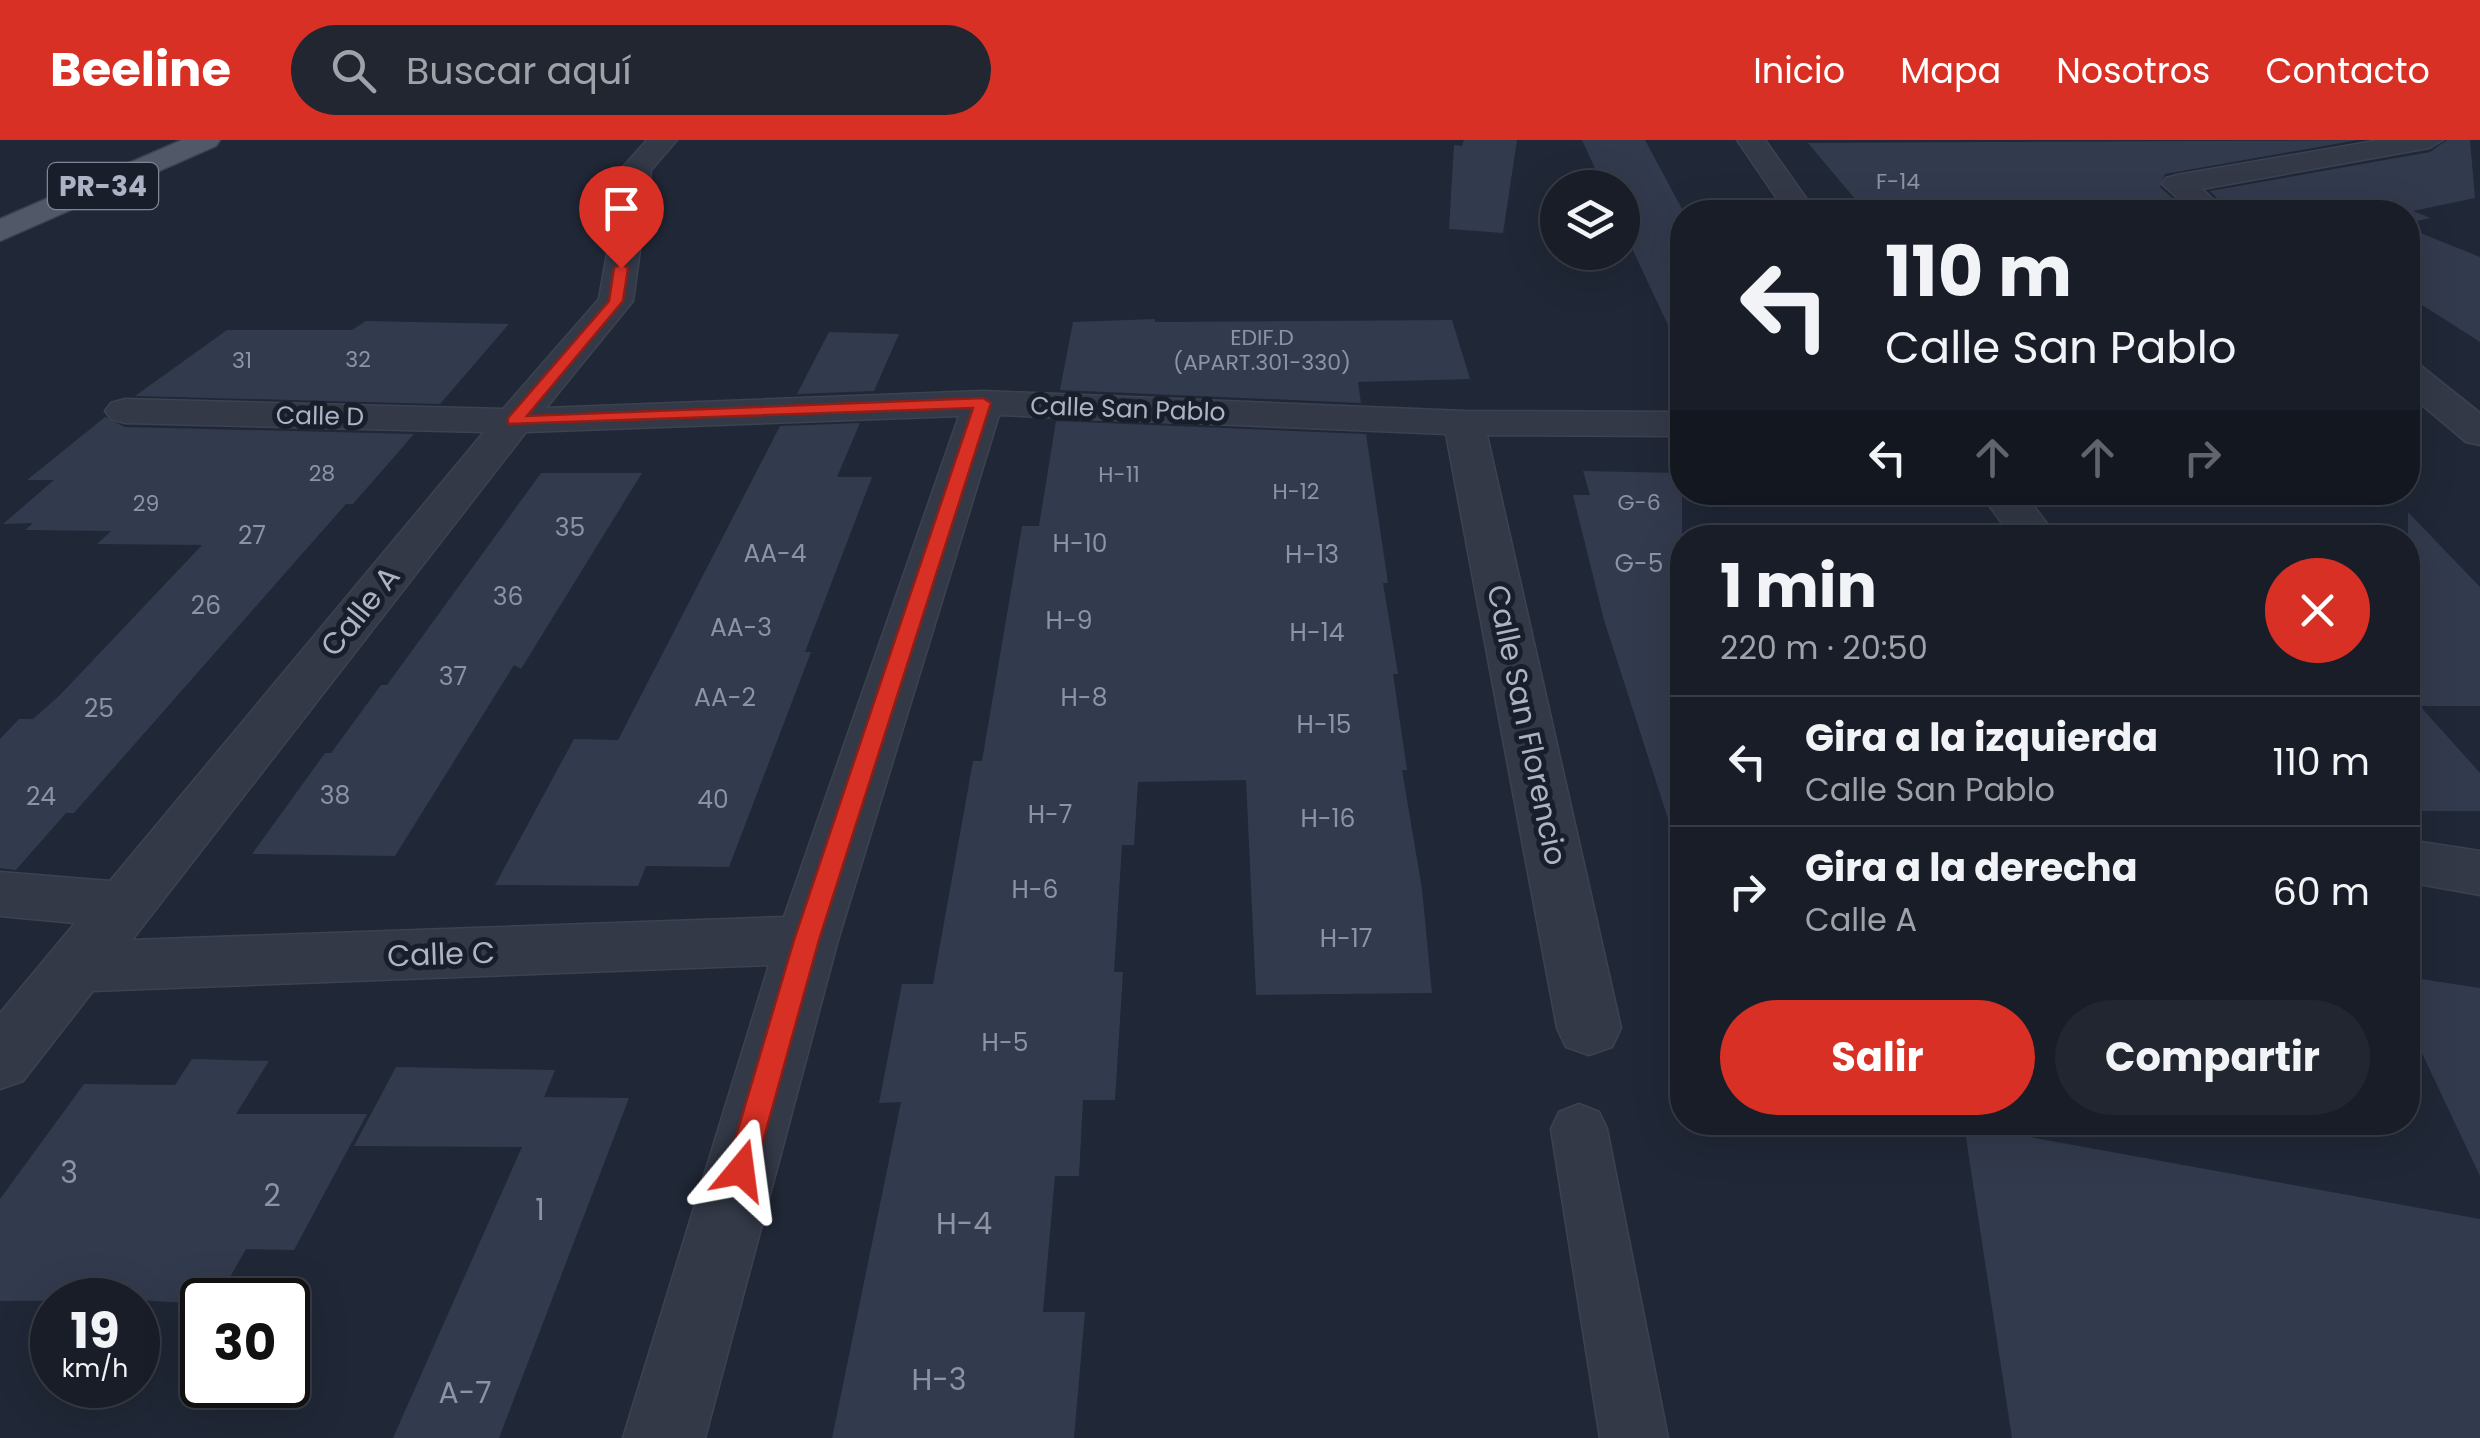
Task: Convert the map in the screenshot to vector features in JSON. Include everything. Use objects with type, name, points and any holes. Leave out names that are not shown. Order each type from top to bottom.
[{"type":"main road","name":"PR-34","points":[[0,232],[206,140]]},
{"type":"street","name":"Calle A","points":[[0,1060],[514,421],[616,301],[636,168],[663,140]]},
{"type":"street","points":[[1752,140],[1793,200]]},
{"type":"street","points":[[2197,200],[2177,184],[2429,140]]},
{"type":"street","points":[[2420,384],[2480,433]]},
{"type":"street","name":"Calle San Pablo","points":[[514,421],[983,403],[1464,424],[1670,424]]},
{"type":"street","points":[[664,1438],[807,940],[983,403]]},
{"type":"street","name":"Calle D","points":[[125,411],[514,421]]},
{"type":"street","name":"Calle San Florencio","points":[[1464,424],[1590,1028]]},
{"type":"street","points":[[2010,505],[2026,525]]},
{"type":"street","points":[[2420,864],[2480,873]]},
{"type":"street","points":[[0,894],[122,904]]},
{"type":"street","name":"Calle C","points":[[75,967],[807,940]]},
{"type":"lane","points":[[1579,1129],[1634,1438]]},
{"type":"building","points":[[1464,140],[1517,140],[1503,233],[1449,229],[1454,145],[1462,146]]},
{"type":"building","points":[[1582,140],[1645,140],[1677,200],[1670,200],[1670,329],[1640,265],[1640,170],[1596,170]]},
{"type":"building","points":[[2358,140],[2165,174],[2160,187],[2175,200],[1856,200],[1808,143]]},
{"type":"building","points":[[2447,140],[2470,140],[2475,198],[2420,210],[2420,200],[2219,200],[2210,191],[2430,152]]},
{"type":"building","points":[[2420,233],[2480,257],[2480,342],[2420,304]]},
{"type":"building","points":[[1452,320],[1470,379],[1358,382],[1361,403],[1060,390],[1073,322]]},
{"type":"building","points":[[366,321],[509,324],[440,404],[135,396],[227,330],[352,330]]},
{"type":"building","points":[[829,332],[899,334],[874,391],[797,394]]},
{"type":"building","points":[[105,417],[125,427],[414,434],[353,504],[346,504],[74,813],[66,813],[16,870],[0,868],[0,739],[19,719],[33,719],[60,695],[202,545],[97,544],[111,531],[25,530],[33,523],[3,524],[54,480],[27,480]]},
{"type":"building","points":[[1056,421],[1366,434],[1388,583],[1383,583],[1398,674],[1393,674],[1407,770],[1402,770],[1422,889],[1432,993],[1256,995],[1246,780],[1138,782],[1134,845],[1122,845],[1114,972],[1123,972],[1115,1100],[1083,1100],[1079,1176],[1055,1176],[1043,1312],[1085,1312],[1074,1438],[832,1438],[901,1102],[879,1103],[902,984],[933,984],[973,761],[982,761],[1022,526],[1039,526]]},
{"type":"building","points":[[860,423],[837,477],[872,477],[729,867],[646,866],[638,886],[495,885],[574,739],[618,740],[780,426]]},
{"type":"building","points":[[1583,471],[1670,473],[1670,505],[1682,505],[1682,525],[1670,525],[1670,825],[1604,620],[1573,495],[1590,495]]},
{"type":"building","points":[[541,473],[642,473],[521,669],[514,665],[395,856],[252,854],[325,753],[331,753],[381,685],[387,685]]},
{"type":"building","points":[[2408,512],[2480,587],[2480,706],[2420,706],[2420,525],[2408,525]]},
{"type":"building","points":[[2420,706],[2480,773],[2480,811],[2420,811]]},
{"type":"building","points":[[2420,979],[2480,988],[2480,1176],[2420,1049]]},
{"type":"building","points":[[192,1059],[269,1061],[236,1114],[367,1114],[294,1250],[246,1249],[230,1278],[180,1278],[180,1303],[160,1301],[160,1278],[30,1278],[30,1301],[0,1301],[0,1199],[84,1084],[175,1085]]},
{"type":"building","points":[[396,1067],[555,1070],[544,1097],[629,1098],[499,1438],[393,1438],[522,1147],[354,1146]]},
{"type":"building","points":[[1966,1135],[2019,1135],[2480,1219],[2480,1438],[2012,1438]]},
{"type":"route","points":[[621,268],[616,301],[514,421],[983,403],[807,940],[741,1170]]}]
